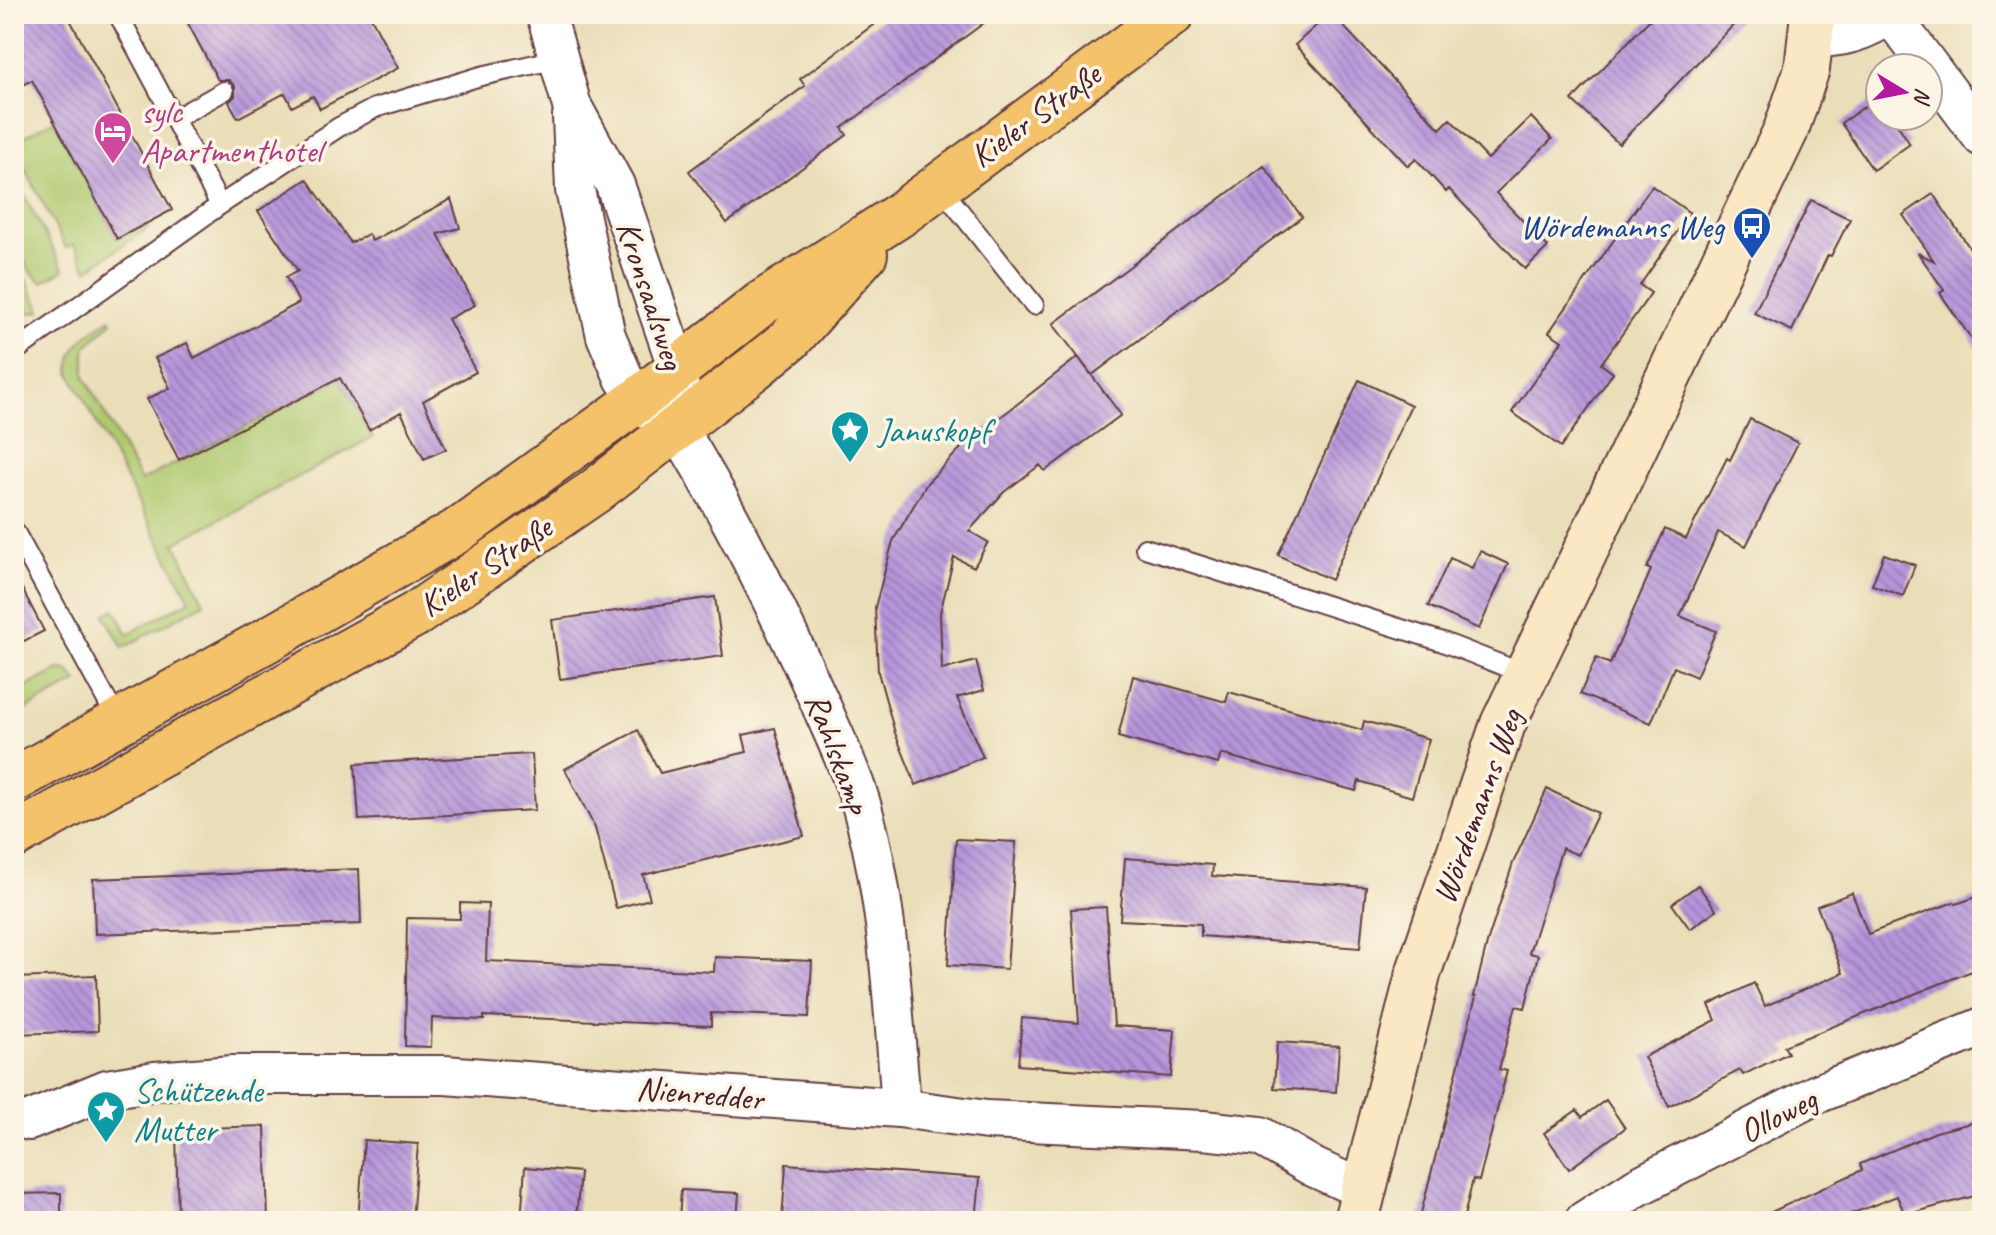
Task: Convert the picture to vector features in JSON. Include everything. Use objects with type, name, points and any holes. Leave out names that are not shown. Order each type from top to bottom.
[{"type":"main road","name":"Kieler Straße","points":[[14,780],[457,531],[638,400],[762,303],[898,216],[1172,14]]},
{"type":"main road","name":"Kieler Straße","points":[[14,836],[416,614],[594,492],[790,339],[898,216]]},
{"type":"street","name":"Kronsaalsweg","points":[[546,14],[572,106],[615,185],[678,369],[681,403],[678,429],[638,400],[624,378],[606,336],[575,190],[572,106]]},
{"type":"street","points":[[1812,26],[1854,34],[1890,14],[1982,137]]},
{"type":"street","name":"Wördemanns Weg","points":[[1359,1206],[1419,971],[1503,724],[1786,130],[1802,87],[1812,26]]},
{"type":"street","name":"Rahlskamp","points":[[678,429],[720,498],[792,640],[861,803],[878,874],[900,1092],[899,1108]]},
{"type":"street","name":"Olloweg","points":[[1584,1221],[1637,1187],[1817,1094],[1982,1027]]},
{"type":"street","name":"Nienredder","points":[[29,1121],[107,1089],[155,1081],[233,1075],[444,1075],[899,1108],[987,1120],[1203,1130],[1260,1136],[1313,1167],[1359,1206]]},
{"type":"lane","points":[[118,14],[220,205]]},
{"type":"lane","points":[[14,352],[220,205],[339,127],[375,108],[481,76],[558,59]]},
{"type":"lane","points":[[174,119],[224,91]]},
{"type":"lane","points":[[939,185],[1034,305]]},
{"type":"lane","points":[[14,530],[118,721]]},
{"type":"lane","points":[[1145,548],[1443,642],[1527,675]]},
{"type":"green space","points":[[54,120],[117,239],[146,224],[148,228],[87,270],[74,244],[66,248],[14,147],[14,142]]},
{"type":"green space","points":[[14,176],[64,270],[42,282],[31,272],[19,248],[14,219]]},
{"type":"green space","points":[[26,280],[41,311],[25,314],[14,312],[14,289]]},
{"type":"green space","points":[[110,318],[112,321],[85,348],[85,377],[141,481],[340,378],[373,437],[175,543],[204,603],[123,648],[105,615],[115,609],[128,634],[190,600],[70,373],[70,363],[77,347]]},
{"type":"green space","points":[[58,670],[69,671],[77,682],[14,716],[14,693]]},
{"type":"building","name":"sylc Apartmenthotel","points":[[14,14],[67,14],[172,210],[117,239],[32,80],[14,89]]},
{"type":"building","points":[[183,14],[369,14],[398,68],[320,109],[313,96],[292,107],[285,93],[238,118],[229,102],[235,96],[235,86],[229,80],[218,80]]},
{"type":"building","points":[[888,14],[996,14],[842,128],[847,135],[727,223],[689,171],[805,86],[800,79]]},
{"type":"building","points":[[1329,14],[1440,129],[1450,119],[1488,159],[1531,117],[1552,139],[1496,193],[1548,247],[1525,269],[1416,159],[1408,166],[1295,45]]},
{"type":"building","points":[[1655,14],[1744,14],[1619,144],[1572,100]]},
{"type":"building","points":[[1864,107],[1864,132],[1902,132],[1910,144],[1873,170],[1841,123]]},
{"type":"building","points":[[1264,166],[1302,217],[1092,375],[1053,324]]},
{"type":"building","points":[[307,179],[351,243],[368,234],[372,241],[451,199],[460,228],[438,234],[475,305],[448,319],[476,372],[423,401],[446,449],[424,459],[401,412],[369,430],[340,378],[179,460],[147,399],[170,388],[155,358],[187,343],[194,358],[299,303],[286,277],[298,271],[258,211]]},
{"type":"building","points":[[1652,186],[1690,213],[1640,285],[1651,293],[1601,364],[1613,373],[1561,447],[1512,412],[1562,341],[1549,332]]},
{"type":"building","points":[[1933,194],[1982,266],[1982,354],[1940,293],[1944,290],[1918,253],[1934,261],[1903,215]]},
{"type":"building","points":[[1811,200],[1850,219],[1831,256],[1828,255],[1792,331],[1754,313]]},
{"type":"building","points":[[1078,357],[1121,415],[1045,471],[1040,465],[1004,492],[969,531],[988,542],[974,567],[954,557],[940,613],[942,670],[976,661],[984,690],[957,698],[983,757],[916,785],[895,733],[878,672],[875,607],[893,541],[927,483],[962,447]]},
{"type":"building","points":[[1359,380],[1411,405],[1331,580],[1278,555]]},
{"type":"building","points":[[1750,419],[1798,443],[1746,546],[1718,532],[1680,616],[1716,631],[1696,677],[1674,667],[1651,723],[1580,694],[1596,658],[1610,664],[1651,570],[1647,568],[1665,529],[1686,539]]},
{"type":"building","points":[[1480,551],[1508,564],[1479,629],[1428,606],[1450,558],[1472,568]]},
{"type":"building","points":[[1884,554],[1915,565],[1903,596],[1872,585]]},
{"type":"building","points":[[14,573],[44,631],[14,646]]},
{"type":"building","points":[[715,597],[723,656],[560,679],[552,620]]},
{"type":"building","points":[[1133,676],[1226,702],[1229,692],[1362,730],[1364,721],[1429,739],[1412,797],[1359,781],[1356,791],[1221,754],[1218,764],[1118,737]]},
{"type":"building","points":[[775,728],[804,836],[643,875],[650,899],[616,908],[595,828],[565,769],[638,730],[660,773],[747,752],[743,735]]},
{"type":"building","points":[[532,754],[535,810],[359,820],[355,764]]},
{"type":"building","points":[[1547,789],[1598,813],[1578,855],[1562,848],[1529,953],[1538,955],[1525,1008],[1516,1006],[1499,1069],[1507,1071],[1479,1181],[1473,1179],[1463,1221],[1419,1221],[1487,943],[1513,863]]},
{"type":"building","points":[[956,839],[1016,842],[1007,969],[948,965]]},
{"type":"building","points":[[1125,858],[1213,865],[1212,876],[1366,887],[1360,948],[1201,936],[1201,924],[1120,920]]},
{"type":"building","points":[[359,869],[361,924],[95,934],[93,879]]},
{"type":"building","points":[[1698,885],[1716,910],[1690,929],[1672,904]]},
{"type":"building","points":[[1852,893],[1868,934],[1954,902],[1956,904],[1982,895],[1982,967],[1784,1046],[1788,1053],[1743,1075],[1740,1070],[1669,1107],[1644,1057],[1716,1020],[1709,1005],[1754,983],[1765,1006],[1843,973],[1817,906]]},
{"type":"building","points":[[460,903],[488,904],[486,961],[714,972],[715,957],[812,961],[809,1017],[711,1013],[711,1026],[484,1016],[484,1020],[432,1018],[431,1047],[405,1046],[407,918],[460,919]]},
{"type":"building","points":[[1106,907],[1114,1026],[1175,1030],[1171,1077],[1018,1065],[1022,1018],[1079,1023],[1071,909]]},
{"type":"building","points":[[96,975],[98,1031],[14,1034],[14,978]]},
{"type":"building","points":[[1277,1042],[1339,1046],[1336,1092],[1274,1088]]},
{"type":"building","points":[[1606,1100],[1625,1128],[1569,1169],[1544,1133],[1577,1110],[1582,1117]]},
{"type":"building","points":[[1982,1120],[1982,1194],[1905,1215],[1897,1196],[1833,1221],[1752,1221],[1862,1170],[1860,1164],[1936,1132]]},
{"type":"building","points":[[265,1126],[268,1221],[178,1221],[176,1129]]},
{"type":"building","points":[[364,1140],[418,1144],[412,1221],[358,1221]]},
{"type":"building","points":[[786,1164],[980,1178],[976,1221],[782,1221]]},
{"type":"building","points":[[525,1167],[580,1172],[576,1221],[521,1221]]},
{"type":"building","points":[[681,1190],[739,1193],[737,1221],[679,1221]]},
{"type":"building","points":[[61,1193],[61,1221],[14,1221],[14,1194]]},
{"type":"place","name":"sylc Apartmenthotel","points":[[113,165]]},
{"type":"place","name":"Wördemanns Weg","points":[[1752,260]]},
{"type":"place","name":"Januskopf","points":[[850,464]]},
{"type":"place","name":"Schützende Mutter","points":[[106,1144]]}]
